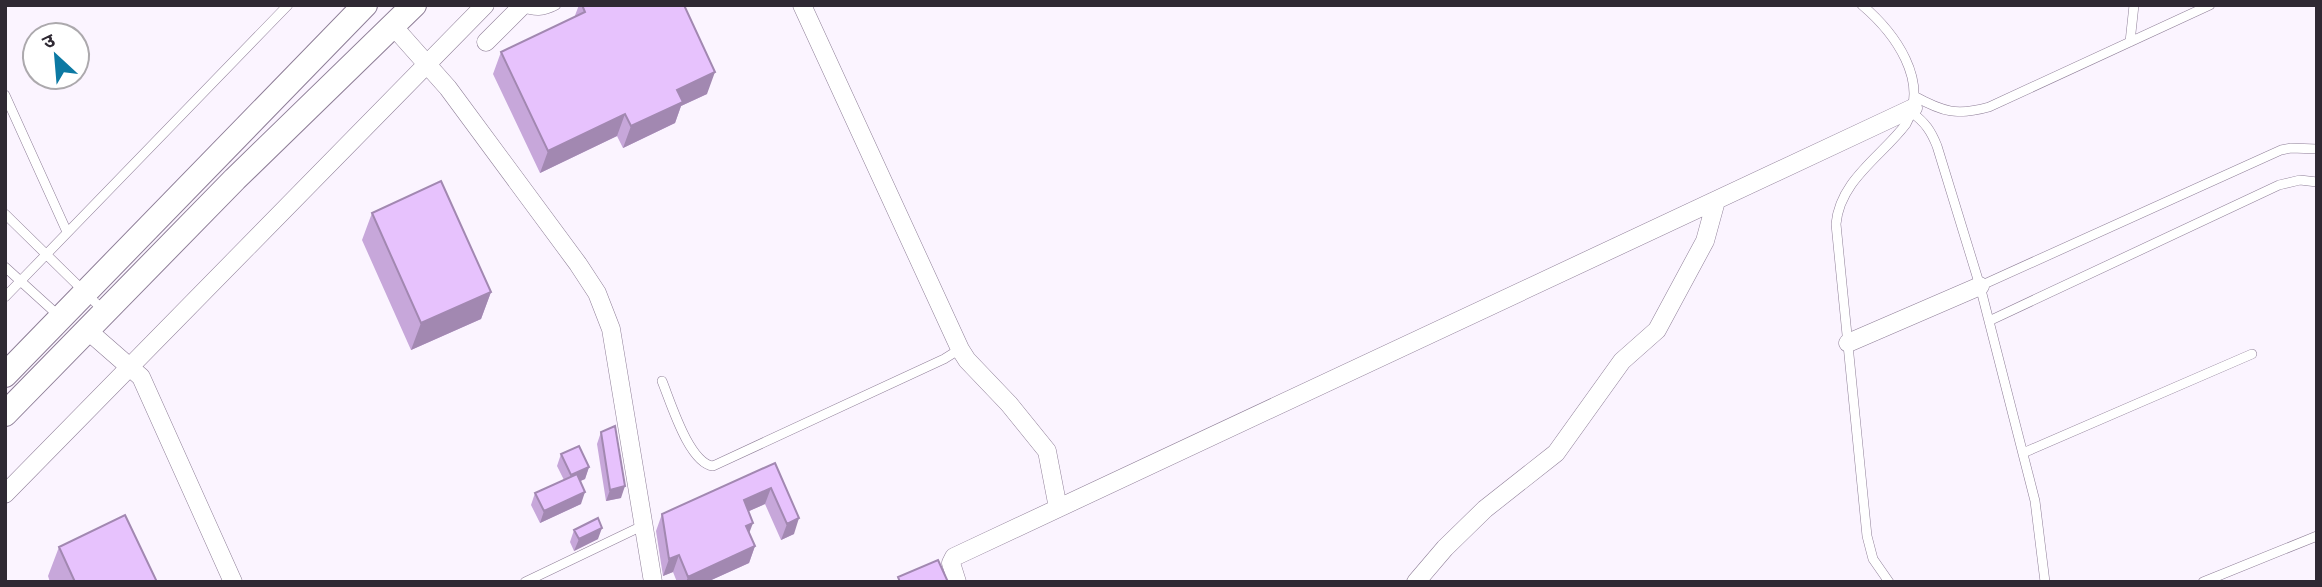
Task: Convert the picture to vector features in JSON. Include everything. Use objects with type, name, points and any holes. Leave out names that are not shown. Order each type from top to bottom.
[{"type":"street","points":[[5,375],[365,5]]},
{"type":"street","points":[[5,414],[104,311],[414,5]]},
{"type":"street","points":[[5,494],[485,5]]},
{"type":"street","points":[[802,5],[960,349],[1047,451],[1058,508]]},
{"type":"street","points":[[486,42],[522,6]]},
{"type":"street","points":[[393,26],[428,63],[503,161],[597,293],[611,329],[653,582]]},
{"type":"street","points":[[957,582],[951,568],[951,560],[954,557],[1716,201],[1913,106]]},
{"type":"street","points":[[1416,582],[1462,530],[1556,453],[1622,361],[1657,330],[1705,242],[1716,201]]},
{"type":"street","points":[[1848,343],[1980,286]]},
{"type":"street","points":[[86,329],[130,366],[145,385],[233,582]]},
{"type":"lane","points":[[6,296],[288,5]]},
{"type":"lane","points":[[522,6],[537,11],[556,5]]},
{"type":"lane","points":[[1862,5],[1880,23],[1901,52],[1911,72],[1913,106],[1900,131],[1858,175],[1840,200],[1836,224],[1867,537],[1872,559],[1889,582]]},
{"type":"lane","points":[[2130,42],[2134,5]]},
{"type":"lane","points":[[1913,106],[1957,113],[1974,111],[2009,98],[2210,5]]},
{"type":"lane","points":[[5,95],[67,232]]},
{"type":"lane","points":[[1913,106],[1937,146],[1980,286],[2035,501],[2045,582]]},
{"type":"lane","points":[[1980,286],[2281,150],[2317,149]]},
{"type":"lane","points":[[1989,321],[2279,185],[2300,180],[2317,182]]},
{"type":"lane","points":[[5,214],[104,311]]},
{"type":"lane","points":[[5,267],[61,318]]},
{"type":"lane","points":[[662,381],[690,446],[702,462],[713,466],[944,359],[960,349]]},
{"type":"lane","points":[[2023,453],[2252,354]]},
{"type":"lane","points":[[525,582],[642,526]]},
{"type":"lane","points":[[2203,582],[2317,536]]},
{"type":"lane","points":[[1875,581],[1879,571]]},
{"type":"building","points":[[582,5],[684,5],[715,72],[677,90],[683,102],[631,126],[625,114],[548,151],[501,52],[585,12]]},
{"type":"building","points":[[441,181],[491,292],[421,323],[372,213]]},
{"type":"building","points":[[615,426],[625,486],[610,490],[601,432]]},
{"type":"building","points":[[579,446],[589,467],[571,475],[561,454]]},
{"type":"building","points":[[775,463],[799,518],[787,524],[771,488],[744,500],[753,523],[746,526],[755,546],[688,577],[679,555],[669,559],[662,514]]},
{"type":"building","points":[[577,474],[585,492],[544,511],[535,493]]},
{"type":"building","points":[[125,515],[157,582],[75,582],[59,547]]},
{"type":"building","points":[[598,518],[602,528],[579,539],[574,530]]},
{"type":"building","points":[[938,560],[948,582],[900,582],[898,577]]}]
